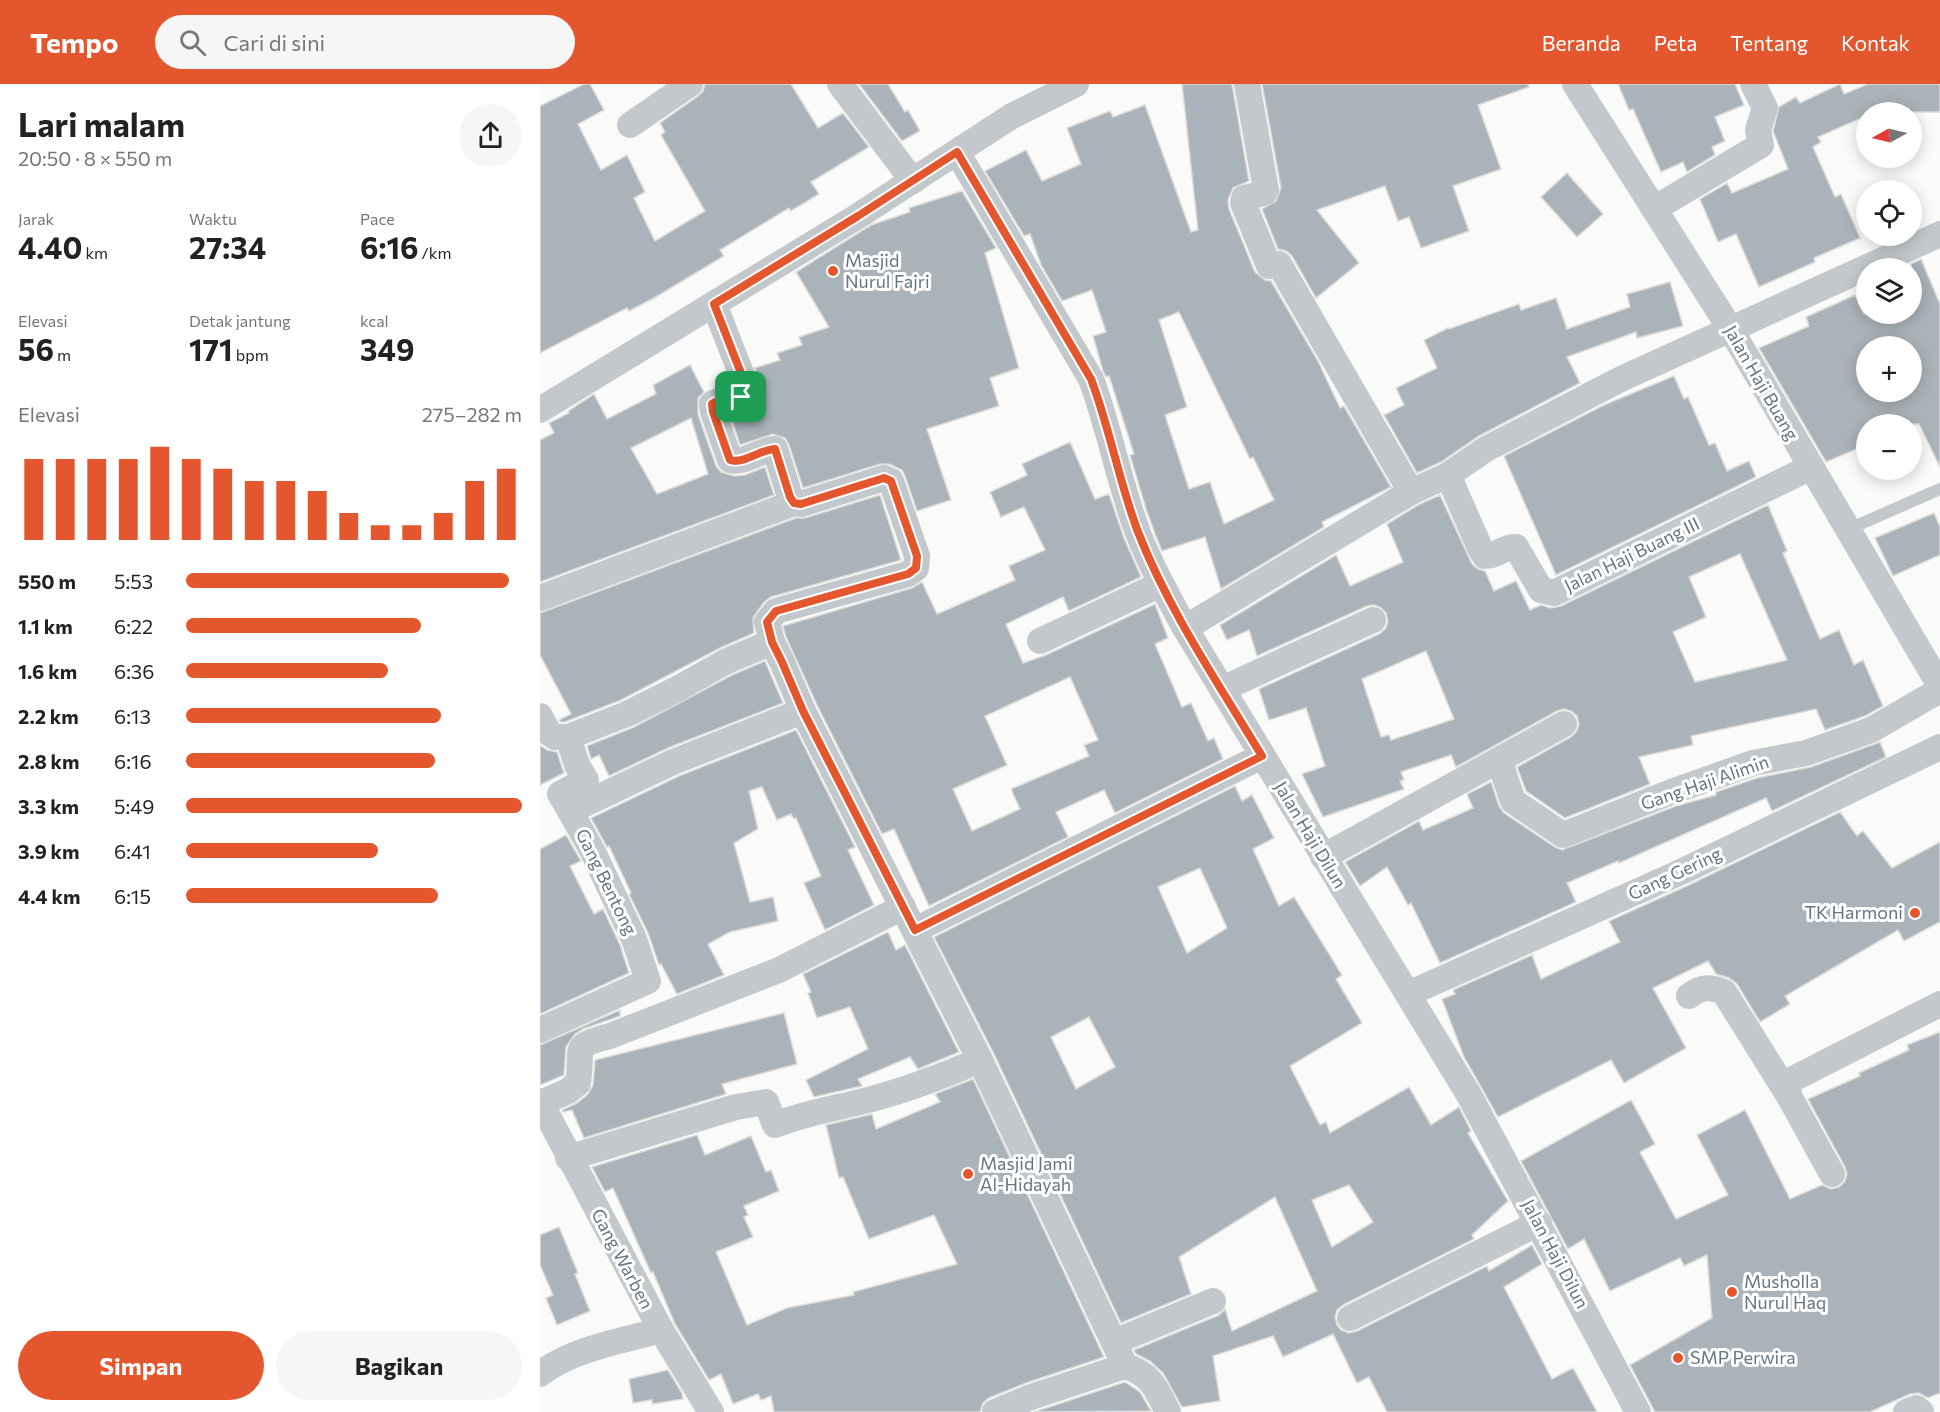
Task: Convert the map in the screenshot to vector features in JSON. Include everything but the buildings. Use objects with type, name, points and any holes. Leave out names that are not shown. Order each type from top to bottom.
[{"type":"street","points":[[630,125],[690,84]]},
{"type":"street","points":[[840,84],[913,181]]},
{"type":"street","points":[[540,410],[913,181],[1012,116],[1076,84]]},
{"type":"street","points":[[1247,84],[1266,190],[1264,193],[1244,198],[1243,203],[1269,266],[1279,264],[1411,492]]},
{"type":"street","name":"Jalan Haji Buang","points":[[1575,84],[1731,330],[1940,688]]},
{"type":"street","points":[[1654,209],[1761,145],[1758,130],[1766,108],[1753,84]]},
{"type":"street","name":"Jalan Haji Dilun","points":[[957,152],[1091,379],[1105,416],[1131,512],[1161,584],[1262,756],[1469,1095],[1638,1412]]},
{"type":"street","points":[[1185,628],[1411,492],[1448,475],[1486,448],[1623,378],[1940,234]]},
{"type":"street","points":[[714,304],[746,386],[745,393],[741,397],[717,400],[712,404],[730,460],[738,461],[766,449],[775,449],[794,503]]},
{"type":"street","name":"Jalan Haji Buang III","points":[[1448,475],[1485,556],[1494,556],[1510,547],[1516,548],[1541,591],[1554,593],[1811,467]]},
{"type":"street","points":[[540,597],[794,503],[801,504],[884,478],[891,481],[917,556],[916,568],[908,574],[776,611],[767,622],[772,642],[803,711],[980,1060],[1125,1366]]},
{"type":"street","points":[[1040,641],[1161,584]]},
{"type":"street","points":[[1222,689],[1373,620]]},
{"type":"street","points":[[540,716],[549,733],[555,737],[568,737],[627,714],[725,662],[772,642]]},
{"type":"street","name":"Gang Haji Alimin","points":[[1499,760],[1513,801],[1563,835],[1671,792],[1753,763],[1806,753],[1871,730],[1940,688]]},
{"type":"street","name":"Gang Bentong","points":[[540,1030],[648,981],[634,939],[593,852],[570,811],[673,762],[803,711]]},
{"type":"street","points":[[1323,857],[1564,724]]},
{"type":"street","points":[[568,737],[577,765],[586,780],[560,794],[570,811]]},
{"type":"street","name":"Gang Gering","points":[[1407,994],[1683,871],[1940,747]]},
{"type":"street","points":[[915,930],[1262,756]]},
{"type":"street","points":[[540,1102],[568,1091],[578,1083],[581,1069],[581,1047],[587,1042],[610,1036],[779,970],[903,907]]},
{"type":"street","points":[[1689,996],[1700,988],[1712,987],[1724,992],[1789,1096],[1832,1174]]},
{"type":"street","points":[[1789,1096],[1788,1089],[1791,1080],[1940,1004]]},
{"type":"street","points":[[568,1158],[736,1107],[766,1102],[775,1125],[794,1117],[893,1093],[937,1079],[980,1060]]},
{"type":"street","name":"Gang Warben","points":[[540,1102],[661,1330],[711,1412]]},
{"type":"street","points":[[1350,1318],[1539,1223]]},
{"type":"street","points":[[1114,1342],[1213,1301]]},
{"type":"street","points":[[540,1374],[579,1353],[661,1330]]},
{"type":"street","points":[[995,1412],[1031,1397],[1125,1366],[1144,1374],[1156,1388],[1168,1412]]},
{"type":"street","points":[[1906,1412],[1916,1408],[1921,1412]]},
{"type":"lane","points":[[1848,529],[1940,489]]},
{"type":"place","name":"Masjid Nurul Fajri","points":[[833,271]]},
{"type":"place","name":"TK Harmoni","points":[[1915,913]]},
{"type":"place","name":"Masjid Jami Al-Hidayah","points":[[968,1174]]},
{"type":"place","name":"Musholla Nurul Haq","points":[[1732,1292]]},
{"type":"place","name":"SMP Perwira","points":[[1678,1358]]},
{"type":"route","points":[[957,152],[1091,379],[1105,416],[1124,491],[1138,532],[1161,584],[1262,756],[915,930],[803,711],[772,642],[767,622],[776,611],[908,574],[916,568],[917,556],[889,479],[884,478],[801,504],[794,503],[790,497],[775,449],[766,449],[738,461],[730,460],[712,404],[717,400],[741,397],[745,393],[746,386],[714,304],[957,152]]}]
